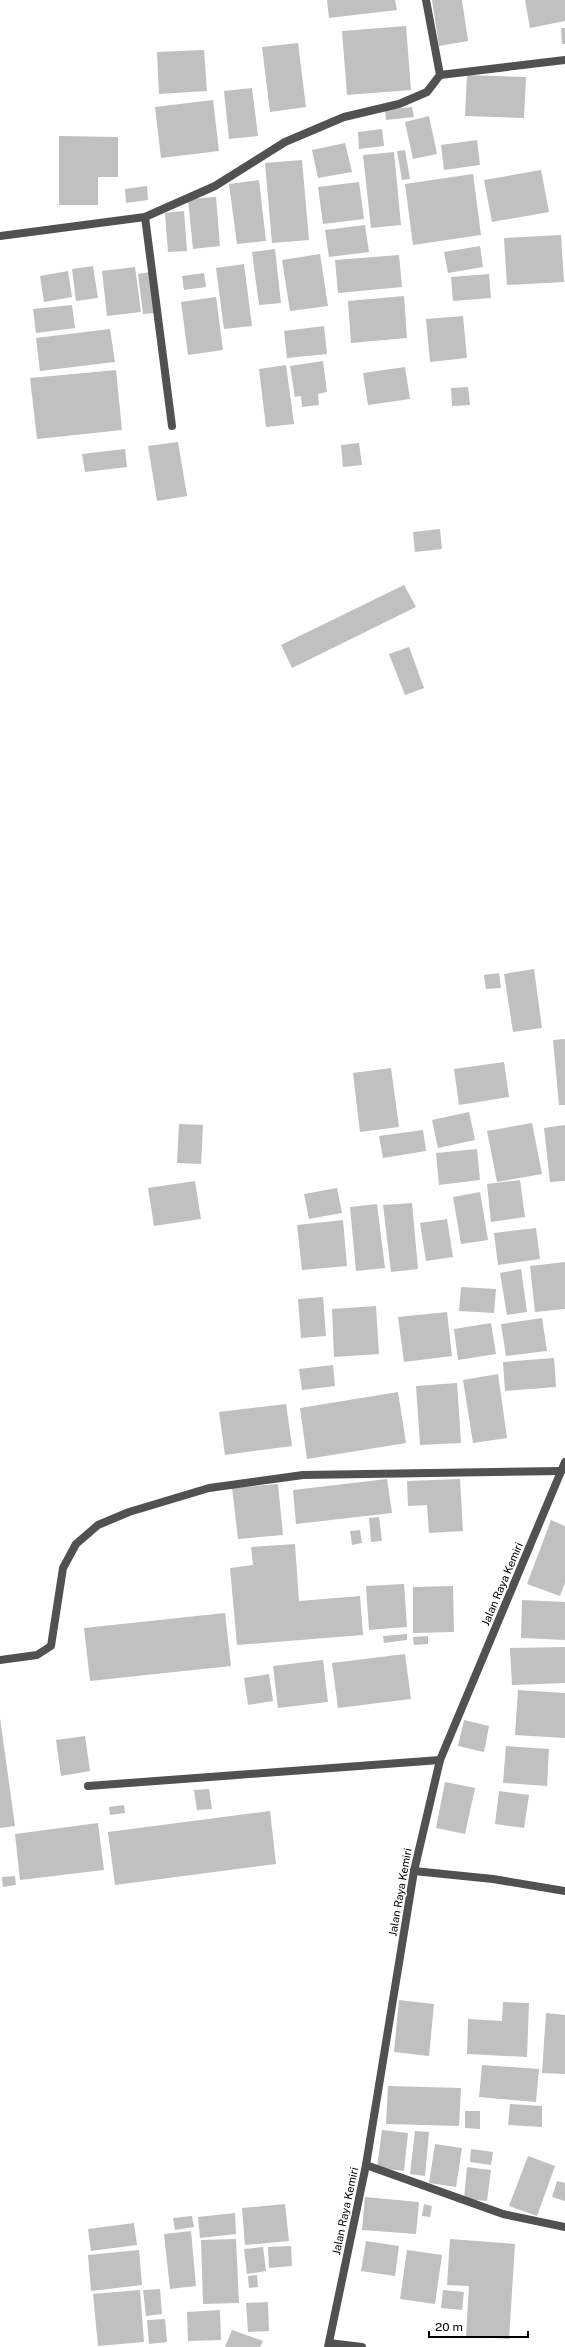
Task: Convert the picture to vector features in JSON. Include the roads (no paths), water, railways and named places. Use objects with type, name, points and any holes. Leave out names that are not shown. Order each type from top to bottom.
[{"type":"street","points":[[0,236],[145,217],[215,186],[285,142],[344,117],[399,104],[427,92],[440,74],[426,0]]},
{"type":"street","points":[[440,74],[565,60]]},
{"type":"street","points":[[145,217],[172,426]]},
{"type":"street","name":"Jalan Raya Kemiri","points":[[328,2345],[366,2165],[414,1871],[440,1760],[565,1462]]},
{"type":"street","points":[[0,1660],[37,1655],[51,1646],[63,1568],[76,1544],[98,1524],[129,1512],[209,1488],[303,1475],[561,1472]]},
{"type":"street","points":[[88,1786],[440,1760]]},
{"type":"street","points":[[414,1871],[493,1879],[565,1891]]},
{"type":"street","points":[[366,2165],[503,2214],[565,2227]]},
{"type":"street","points":[[328,2345],[362,2347]]}]
